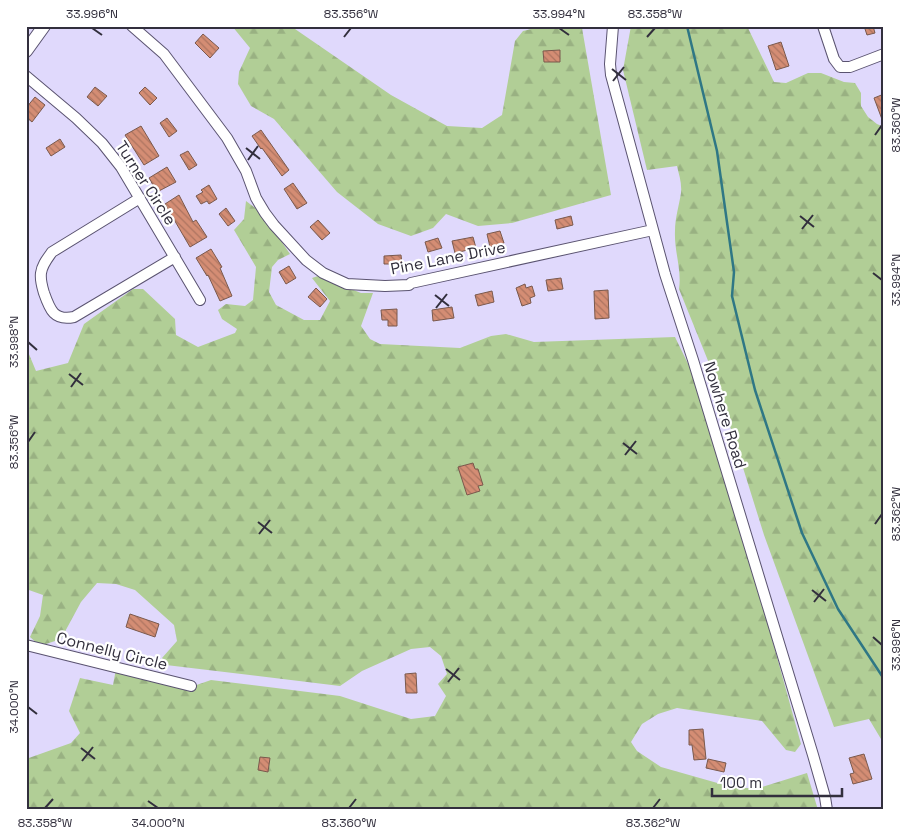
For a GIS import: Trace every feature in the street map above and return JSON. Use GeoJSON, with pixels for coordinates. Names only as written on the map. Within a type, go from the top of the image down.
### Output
{"type":"FeatureCollection","features":[{"type":"Feature","properties":{"kind":"main road"},"geometry":{"type":"LineString","coordinates":[[26,51],[44,26]]}},
{"type":"Feature","properties":{"kind":"street","name":"Pine Lane Drive"},"geometry":{"type":"LineString","coordinates":[[132,26],[164,54],[227,138],[246,171],[256,198],[274,225],[306,260],[324,273],[347,284],[409,285],[411,283],[653,230]]}},
{"type":"Feature","properties":{"kind":"street","name":"Nowhere Road"},"geometry":{"type":"LineString","coordinates":[[613,26],[611,75],[664,274],[693,360],[814,761],[827,810]]}},
{"type":"Feature","properties":{"kind":"street"},"geometry":{"type":"LineString","coordinates":[[824,26],[834,59],[840,67],[850,66],[884,54]]}},
{"type":"Feature","properties":{"kind":"street","name":"Turner Circle"},"geometry":{"type":"LineString","coordinates":[[26,76],[57,101],[102,143],[121,166],[200,300]]}},
{"type":"Feature","properties":{"kind":"street"},"geometry":{"type":"LineString","coordinates":[[140,198],[52,252],[44,262],[41,272],[41,282],[49,307],[56,315],[65,319],[74,317],[175,256]]}},
{"type":"Feature","properties":{"kind":"street","name":"Connelly Circle"},"geometry":{"type":"LineString","coordinates":[[26,644],[191,686]]}},
{"type":"Feature","properties":{"kind":"green space"},"geometry":{"type":"Polygon","coordinates":[[[232,26],[294,26],[295,29],[391,95],[447,126],[482,128],[502,115],[515,41],[523,31],[552,26],[582,28],[611,195],[512,223],[478,226],[446,214],[433,228],[411,236],[378,224],[337,192],[274,119],[251,106],[238,84],[239,72],[250,48],[232,26]]]}},
{"type":"Feature","properties":{"kind":"green space"},"geometry":{"type":"Polygon","coordinates":[[[631,26],[747,26],[774,82],[786,83],[808,73],[821,73],[844,82],[855,83],[861,93],[861,106],[868,117],[884,127],[884,744],[869,719],[834,727],[764,535],[715,378],[679,289],[680,275],[675,231],[681,189],[677,166],[647,170],[623,70],[631,26]]]}},
{"type":"Feature","properties":{"kind":"green space"},"geometry":{"type":"Polygon","coordinates":[[[246,201],[262,213],[290,254],[278,260],[272,267],[269,292],[276,305],[304,320],[320,320],[330,301],[312,278],[318,276],[361,293],[373,293],[361,326],[370,339],[380,344],[460,348],[491,336],[506,334],[534,342],[675,337],[693,374],[743,534],[801,744],[795,752],[786,750],[762,721],[677,708],[658,714],[642,724],[631,742],[637,751],[661,767],[735,788],[759,788],[807,773],[818,810],[26,810],[26,759],[71,743],[80,733],[69,711],[80,678],[113,685],[116,669],[185,689],[211,680],[340,696],[411,719],[435,716],[446,696],[438,684],[447,674],[441,656],[430,647],[411,649],[362,671],[340,686],[166,665],[162,658],[177,641],[174,625],[135,590],[116,584],[97,583],[81,602],[61,639],[40,646],[30,637],[40,616],[43,595],[26,589],[26,347],[36,371],[68,363],[84,324],[133,289],[143,289],[175,319],[176,335],[198,347],[235,333],[237,329],[222,319],[218,310],[226,304],[245,306],[253,300],[256,267],[234,230],[244,219],[246,201]]]}},
{"type":"Feature","properties":{"kind":"building"},"geometry":{"type":"Polygon","coordinates":[[[864,26],[873,26],[875,33],[867,35],[864,26]]]}},
{"type":"Feature","properties":{"kind":"building"},"geometry":{"type":"Polygon","coordinates":[[[203,34],[219,48],[210,58],[195,43],[203,34]]]}},
{"type":"Feature","properties":{"kind":"building"},"geometry":{"type":"Polygon","coordinates":[[[781,42],[789,66],[776,70],[768,46],[781,42]]]}},
{"type":"Feature","properties":{"kind":"building"},"geometry":{"type":"Polygon","coordinates":[[[560,50],[560,62],[544,62],[543,51],[560,50]]]}},
{"type":"Feature","properties":{"kind":"building"},"geometry":{"type":"Polygon","coordinates":[[[95,87],[107,96],[98,106],[87,97],[95,87]]]}},
{"type":"Feature","properties":{"kind":"building"},"geometry":{"type":"Polygon","coordinates":[[[145,87],[157,98],[150,105],[139,93],[145,87]]]}},
{"type":"Feature","properties":{"kind":"building"},"geometry":{"type":"Polygon","coordinates":[[[884,94],[884,122],[883,122],[874,98],[884,94]]]}},
{"type":"Feature","properties":{"kind":"building"},"geometry":{"type":"Polygon","coordinates":[[[35,97],[45,105],[32,122],[26,117],[26,108],[35,97]]]}},
{"type":"Feature","properties":{"kind":"building"},"geometry":{"type":"Polygon","coordinates":[[[167,118],[177,131],[169,137],[160,123],[167,118]]]}},
{"type":"Feature","properties":{"kind":"building"},"geometry":{"type":"Polygon","coordinates":[[[141,126],[159,156],[144,165],[125,135],[141,126]]]}},
{"type":"Feature","properties":{"kind":"building"},"geometry":{"type":"Polygon","coordinates":[[[261,130],[289,170],[282,176],[252,136],[261,130]]]}},
{"type":"Feature","properties":{"kind":"building"},"geometry":{"type":"Polygon","coordinates":[[[60,139],[65,147],[51,156],[46,148],[60,139]]]}},
{"type":"Feature","properties":{"kind":"building"},"geometry":{"type":"Polygon","coordinates":[[[188,151],[197,165],[189,170],[180,155],[188,151]]]}},
{"type":"Feature","properties":{"kind":"building"},"geometry":{"type":"Polygon","coordinates":[[[167,167],[176,182],[157,192],[149,178],[167,167]]]}},
{"type":"Feature","properties":{"kind":"building"},"geometry":{"type":"Polygon","coordinates":[[[293,183],[307,203],[297,209],[284,189],[293,183]]]}},
{"type":"Feature","properties":{"kind":"building"},"geometry":{"type":"Polygon","coordinates":[[[209,185],[217,199],[209,204],[207,201],[201,204],[196,196],[209,185]]]}},
{"type":"Feature","properties":{"kind":"building"},"geometry":{"type":"Polygon","coordinates":[[[179,195],[193,222],[196,220],[207,237],[190,247],[165,204],[179,195]]]}},
{"type":"Feature","properties":{"kind":"building"},"geometry":{"type":"Polygon","coordinates":[[[226,208],[235,221],[228,226],[219,214],[226,208]]]}},
{"type":"Feature","properties":{"kind":"building"},"geometry":{"type":"Polygon","coordinates":[[[571,216],[573,225],[557,229],[555,220],[571,216]]]}},
{"type":"Feature","properties":{"kind":"building"},"geometry":{"type":"Polygon","coordinates":[[[318,220],[330,233],[322,240],[310,227],[318,220]]]}},
{"type":"Feature","properties":{"kind":"building"},"geometry":{"type":"Polygon","coordinates":[[[500,231],[504,243],[490,247],[487,234],[500,231]]]}},
{"type":"Feature","properties":{"kind":"building"},"geometry":{"type":"Polygon","coordinates":[[[473,237],[476,248],[455,253],[452,241],[473,237]]]}},
{"type":"Feature","properties":{"kind":"building"},"geometry":{"type":"Polygon","coordinates":[[[438,238],[442,248],[428,252],[425,242],[438,238]]]}},
{"type":"Feature","properties":{"kind":"building"},"geometry":{"type":"Polygon","coordinates":[[[211,249],[222,267],[220,268],[232,296],[220,301],[208,275],[196,258],[211,249]]]}},
{"type":"Feature","properties":{"kind":"building"},"geometry":{"type":"Polygon","coordinates":[[[401,255],[402,264],[384,264],[384,256],[401,255]]]}},
{"type":"Feature","properties":{"kind":"building"},"geometry":{"type":"Polygon","coordinates":[[[289,266],[296,278],[286,284],[279,272],[289,266]]]}},
{"type":"Feature","properties":{"kind":"building"},"geometry":{"type":"Polygon","coordinates":[[[561,278],[563,289],[548,291],[546,280],[561,278]]]}},
{"type":"Feature","properties":{"kind":"building"},"geometry":{"type":"Polygon","coordinates":[[[525,284],[526,288],[532,286],[535,296],[530,298],[531,303],[522,306],[516,288],[525,284]]]}},
{"type":"Feature","properties":{"kind":"building"},"geometry":{"type":"Polygon","coordinates":[[[316,288],[327,299],[320,307],[308,297],[316,288]]]}},
{"type":"Feature","properties":{"kind":"building"},"geometry":{"type":"Polygon","coordinates":[[[608,290],[609,318],[595,319],[594,291],[608,290]]]}},
{"type":"Feature","properties":{"kind":"building"},"geometry":{"type":"Polygon","coordinates":[[[492,291],[494,302],[478,306],[475,295],[492,291]]]}},
{"type":"Feature","properties":{"kind":"building"},"geometry":{"type":"Polygon","coordinates":[[[452,307],[454,318],[433,321],[432,310],[452,307]]]}},
{"type":"Feature","properties":{"kind":"building"},"geometry":{"type":"Polygon","coordinates":[[[397,309],[397,326],[388,326],[388,320],[382,320],[381,310],[397,309]]]}},
{"type":"Feature","properties":{"kind":"building"},"geometry":{"type":"Polygon","coordinates":[[[473,463],[475,469],[478,469],[483,485],[478,486],[480,491],[467,495],[458,467],[473,463]]]}},
{"type":"Feature","properties":{"kind":"building"},"geometry":{"type":"Polygon","coordinates":[[[130,614],[159,624],[155,637],[126,627],[130,614]]]}},
{"type":"Feature","properties":{"kind":"building"},"geometry":{"type":"Polygon","coordinates":[[[416,673],[417,693],[406,693],[405,674],[416,673]]]}},
{"type":"Feature","properties":{"kind":"building"},"geometry":{"type":"Polygon","coordinates":[[[703,729],[706,759],[694,760],[692,745],[689,745],[689,730],[703,729]]]}},
{"type":"Feature","properties":{"kind":"building"},"geometry":{"type":"Polygon","coordinates":[[[864,754],[872,779],[853,784],[850,774],[854,773],[849,758],[864,754]]]}},
{"type":"Feature","properties":{"kind":"building"},"geometry":{"type":"Polygon","coordinates":[[[260,757],[270,758],[268,772],[258,770],[260,757]]]}},
{"type":"Feature","properties":{"kind":"building"},"geometry":{"type":"Polygon","coordinates":[[[708,759],[726,763],[724,772],[706,768],[708,759]]]}},
{"type":"Feature","properties":{"kind":"waterway"},"geometry":{"type":"LineString","coordinates":[[687,26],[717,151],[734,272],[732,296],[755,390],[802,533],[838,609],[884,679]]}}]}
